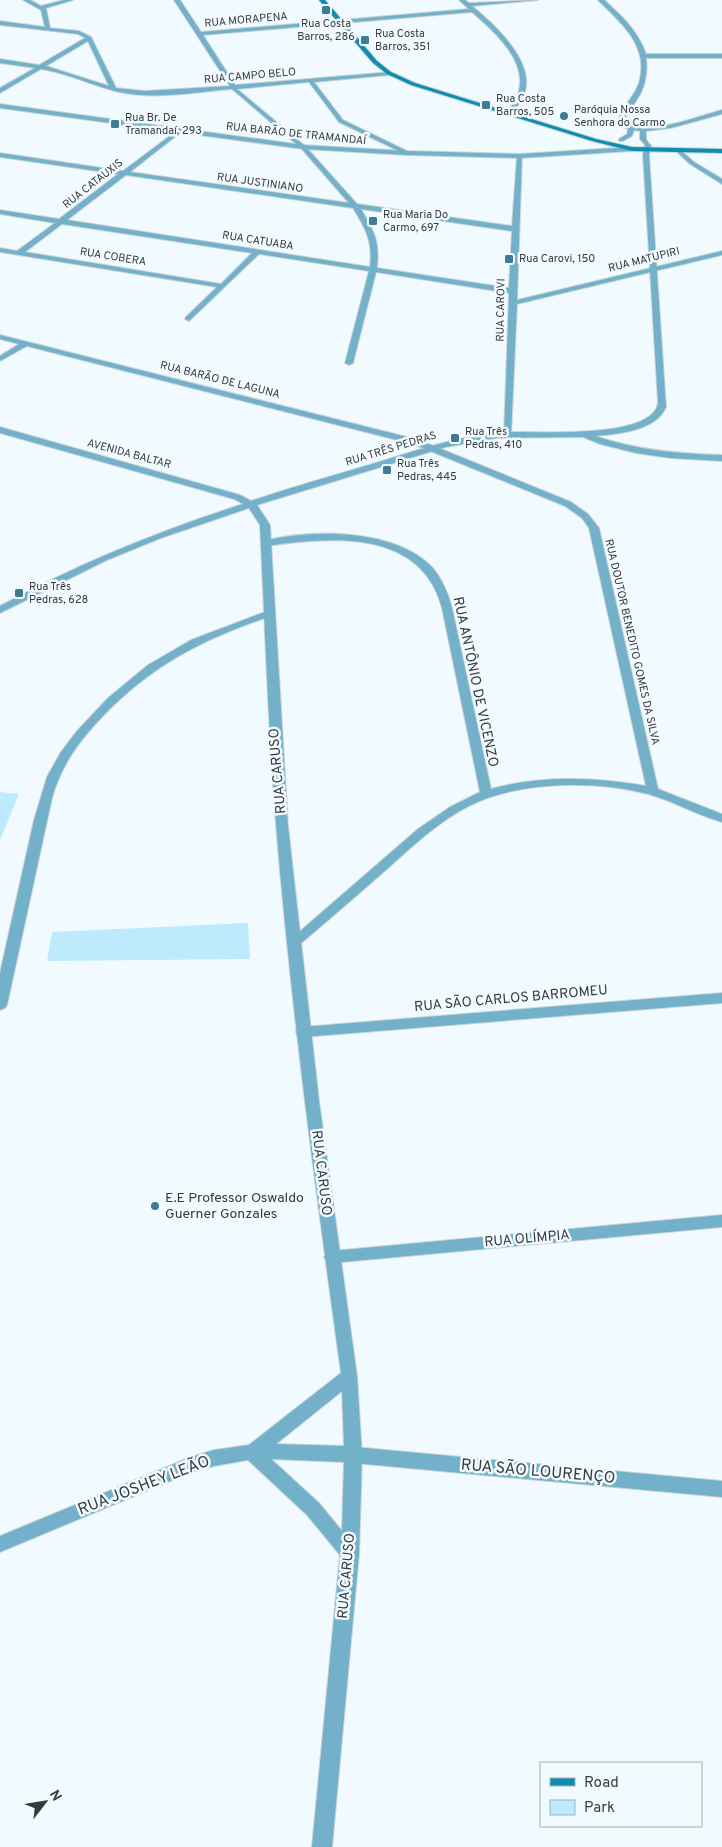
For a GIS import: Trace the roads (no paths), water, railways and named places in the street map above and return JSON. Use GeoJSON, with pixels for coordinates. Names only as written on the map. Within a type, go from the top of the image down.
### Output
{"type":"FeatureCollection","features":[{"type":"Feature","properties":{"kind":"main road"},"geometry":{"type":"LineString","coordinates":[[322,0],[370,56],[389,73],[434,92],[611,145],[632,149],[647,148]]}},
{"type":"Feature","properties":{"kind":"main road"},"geometry":{"type":"LineString","coordinates":[[583,136],[621,140],[647,148]]}},
{"type":"Feature","properties":{"kind":"main road"},"geometry":{"type":"LineString","coordinates":[[611,145],[665,150],[722,151]]}},
{"type":"Feature","properties":{"kind":"street"},"geometry":{"type":"LineString","coordinates":[[26,0],[42,7],[70,0]]}},
{"type":"Feature","properties":{"kind":"street"},"geometry":{"type":"LineString","coordinates":[[177,0],[233,87],[248,102],[303,147],[356,207],[372,234],[375,244],[373,269],[349,363]]}},
{"type":"Feature","properties":{"kind":"street"},"geometry":{"type":"LineString","coordinates":[[462,0],[508,43],[521,64],[523,76],[520,95],[509,114]]}},
{"type":"Feature","properties":{"kind":"street"},"geometry":{"type":"LineString","coordinates":[[468,5],[535,0]]}},
{"type":"Feature","properties":{"kind":"street"},"geometry":{"type":"LineString","coordinates":[[601,0],[634,32],[644,56],[645,64],[639,89],[622,118],[621,124],[631,129],[643,130],[722,112]]}},
{"type":"Feature","properties":{"kind":"street"},"geometry":{"type":"LineString","coordinates":[[42,7],[48,28]]}},
{"type":"Feature","properties":{"kind":"street","name":"RUA MORAPENA"},"geometry":{"type":"LineString","coordinates":[[199,34],[474,10]]}},
{"type":"Feature","properties":{"kind":"street"},"geometry":{"type":"LineString","coordinates":[[0,23],[79,33],[89,38],[114,89]]}},
{"type":"Feature","properties":{"kind":"street"},"geometry":{"type":"LineString","coordinates":[[0,91],[89,38]]}},
{"type":"Feature","properties":{"kind":"street"},"geometry":{"type":"LineString","coordinates":[[644,56],[722,56]]}},
{"type":"Feature","properties":{"kind":"street","name":"RUA CAMPO BELO"},"geometry":{"type":"LineString","coordinates":[[0,61],[38,67],[114,89],[164,93],[389,73]]}},
{"type":"Feature","properties":{"kind":"street"},"geometry":{"type":"LineString","coordinates":[[310,80],[338,118],[407,154]]}},
{"type":"Feature","properties":{"kind":"street","name":"RUA BARÃO DE TRAMANDAÍ"},"geometry":{"type":"LineString","coordinates":[[0,106],[303,147],[407,154],[520,156],[632,149]]}},
{"type":"Feature","properties":{"kind":"street"},"geometry":{"type":"LineString","coordinates":[[621,140],[630,135],[631,129]]}},
{"type":"Feature","properties":{"kind":"street","name":"RUA TRÊS PEDRAS"},"geometry":{"type":"LineString","coordinates":[[0,610],[44,586],[131,546],[251,503],[434,448],[468,440],[507,435],[583,434],[624,429],[653,418],[661,411],[662,401],[647,148],[643,139],[643,130]]}},
{"type":"Feature","properties":{"kind":"street","name":"RUA CATAUXIS"},"geometry":{"type":"LineString","coordinates":[[19,254],[179,131]]}},
{"type":"Feature","properties":{"kind":"street","name":"RUA BARÃO DE TRAMANDAÍ"},"geometry":{"type":"LineString","coordinates":[[591,153],[611,145]]}},
{"type":"Feature","properties":{"kind":"street"},"geometry":{"type":"LineString","coordinates":[[678,150],[692,163],[722,182]]}},
{"type":"Feature","properties":{"kind":"street","name":"RUA JUSTINIANO"},"geometry":{"type":"LineString","coordinates":[[0,156],[516,229]]}},
{"type":"Feature","properties":{"kind":"street","name":"RUA CAROVI"},"geometry":{"type":"LineString","coordinates":[[507,435],[520,156]]}},
{"type":"Feature","properties":{"kind":"street","name":"RUA CATUABA"},"geometry":{"type":"LineString","coordinates":[[0,212],[513,290]]}},
{"type":"Feature","properties":{"kind":"street","name":"RUA COBERA"},"geometry":{"type":"LineString","coordinates":[[0,250],[222,286]]}},
{"type":"Feature","properties":{"kind":"street"},"geometry":{"type":"LineString","coordinates":[[189,319],[257,252]]}},
{"type":"Feature","properties":{"kind":"street","name":"RUA MATUPIRI"},"geometry":{"type":"LineString","coordinates":[[513,304],[722,252]]}},
{"type":"Feature","properties":{"kind":"street","name":"RUA BARÃO DE LAGUNA"},"geometry":{"type":"LineString","coordinates":[[0,337],[295,410],[434,448]]}},
{"type":"Feature","properties":{"kind":"street"},"geometry":{"type":"LineString","coordinates":[[0,360],[25,344]]}},
{"type":"Feature","properties":{"kind":"street","name":"AVENIDA BALTAR"},"geometry":{"type":"LineString","coordinates":[[0,430],[181,480],[251,503]]}},
{"type":"Feature","properties":{"kind":"street"},"geometry":{"type":"LineString","coordinates":[[583,434],[602,442],[650,453],[722,458]]}},
{"type":"Feature","properties":{"kind":"street","name":"RUA DOUTOR BENEDITO GOMES DA SILVA"},"geometry":{"type":"LineString","coordinates":[[434,448],[568,504],[584,516],[594,528],[653,792]]}},
{"type":"Feature","properties":{"kind":"street","name":"RUA CARUSO"},"geometry":{"type":"LineString","coordinates":[[251,503],[258,510],[264,525],[266,543],[273,719],[282,827],[303,1032],[349,1376],[354,1454],[350,1554],[322,1847]]}},
{"type":"Feature","properties":{"kind":"street","name":"RUA ANTÔNIO DE VICENZO"},"geometry":{"type":"LineString","coordinates":[[266,543],[313,537],[344,537],[378,543],[403,552],[425,566],[437,582],[446,606],[486,794]]}},
{"type":"Feature","properties":{"kind":"street"},"geometry":{"type":"LineString","coordinates":[[0,1005],[38,830],[53,776],[66,754],[111,698],[162,658],[205,636],[270,613]]}},
{"type":"Feature","properties":{"kind":"street"},"geometry":{"type":"LineString","coordinates":[[295,942],[439,818],[466,802],[486,794],[505,789],[561,782],[620,785],[653,792],[722,818]]}},
{"type":"Feature","properties":{"kind":"street","name":"RUA SÃO CARLOS BARROMEU"},"geometry":{"type":"LineString","coordinates":[[303,1032],[722,998]]}},
{"type":"Feature","properties":{"kind":"street","name":"RUA OLÍMPIA"},"geometry":{"type":"LineString","coordinates":[[332,1257],[722,1221]]}},
{"type":"Feature","properties":{"kind":"street"},"geometry":{"type":"LineString","coordinates":[[349,1376],[252,1453],[313,1509],[350,1554]]}},
{"type":"Feature","properties":{"kind":"street","name":"RUA JOSHEY LEÃO"},"geometry":{"type":"LineString","coordinates":[[0,1544],[25,1535],[121,1491],[214,1458],[252,1453],[314,1451],[354,1454]]}},
{"type":"Feature","properties":{"kind":"street","name":"RUA SÃO LOURENÇO"},"geometry":{"type":"LineString","coordinates":[[354,1454],[722,1489]]}},
{"type":"Feature","properties":{"kind":"place","name":"Rua Costa Barros, 286"},"geometry":{"type":"Point","coordinates":[326,10]}},
{"type":"Feature","properties":{"kind":"place","name":"Rua Costa Barros, 351"},"geometry":{"type":"Point","coordinates":[365,40]}},
{"type":"Feature","properties":{"kind":"place","name":"Rua Costa Barros, 505"},"geometry":{"type":"Point","coordinates":[486,105]}},
{"type":"Feature","properties":{"kind":"place","name":"Paróquia Nossa Senhora do Carmo"},"geometry":{"type":"Point","coordinates":[564,116]}},
{"type":"Feature","properties":{"kind":"place","name":"Rua Br. De Tramandaí, 293"},"geometry":{"type":"Point","coordinates":[115,124]}},
{"type":"Feature","properties":{"kind":"place","name":"Rua Maria Do Carmo, 697"},"geometry":{"type":"Point","coordinates":[373,221]}},
{"type":"Feature","properties":{"kind":"place","name":"Rua Carovi, 150"},"geometry":{"type":"Point","coordinates":[509,259]}},
{"type":"Feature","properties":{"kind":"place","name":"Rua Três Pedras, 410"},"geometry":{"type":"Point","coordinates":[455,438]}},
{"type":"Feature","properties":{"kind":"place","name":"Rua Três Pedras, 445"},"geometry":{"type":"Point","coordinates":[387,470]}},
{"type":"Feature","properties":{"kind":"place","name":"Rua Três Pedras, 628"},"geometry":{"type":"Point","coordinates":[19,593]}},
{"type":"Feature","properties":{"kind":"place","name":"E.E Professor Oswaldo Guerner Gonzales"},"geometry":{"type":"Point","coordinates":[155,1206]}}]}
